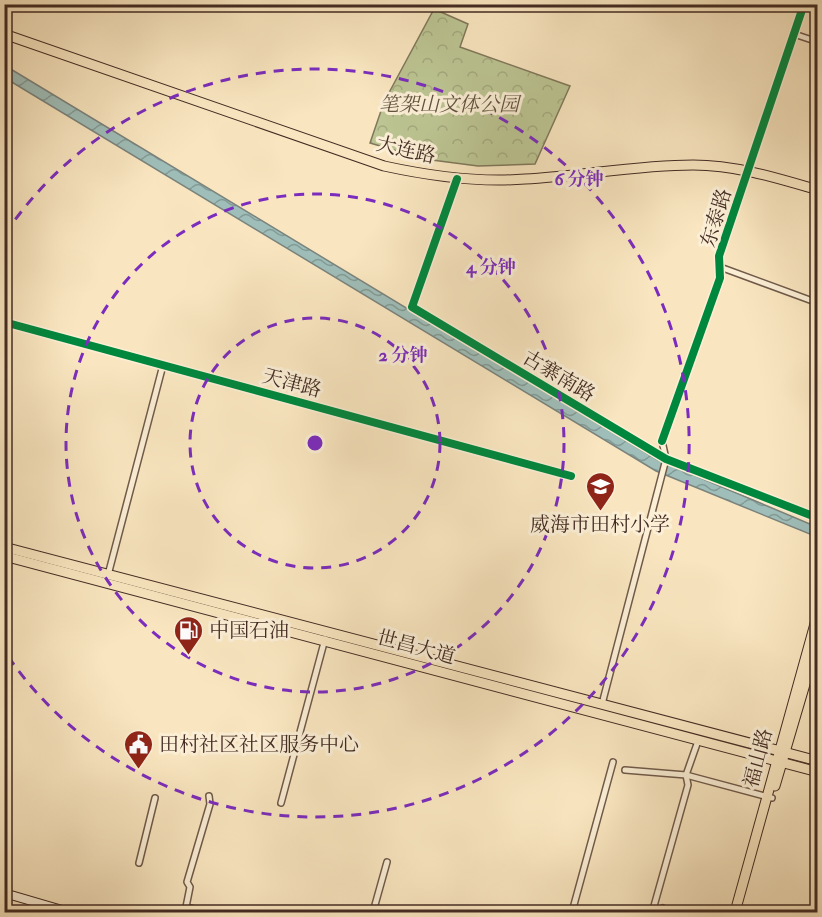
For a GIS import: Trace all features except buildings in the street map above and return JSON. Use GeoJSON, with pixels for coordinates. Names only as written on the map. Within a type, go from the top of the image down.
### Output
{"type":"FeatureCollection","features":[{"type":"Feature","properties":{"kind":"main road","name":"大连路"},"geometry":{"type":"LineString","coordinates":[[4,34],[384,166],[457,179],[522,180],[693,165],[748,170],[818,190]]}},
{"type":"Feature","properties":{"kind":"main road","name":"世昌大道"},"geometry":{"type":"LineString","coordinates":[[4,547],[106,579]]}},
{"type":"Feature","properties":{"kind":"main road","name":"世昌大道"},"geometry":{"type":"LineString","coordinates":[[4,556],[106,579],[818,761]]}},
{"type":"Feature","properties":{"kind":"main road","name":"福山路"},"geometry":{"type":"LineString","coordinates":[[781,751],[818,613]]}},
{"type":"Feature","properties":{"kind":"main road","name":"世昌大道"},"geometry":{"type":"LineString","coordinates":[[326,636],[698,741],[818,772]]}},
{"type":"Feature","properties":{"kind":"main road"},"geometry":{"type":"LineString","coordinates":[[740,912],[778,761],[818,640]]}},
{"type":"Feature","properties":{"kind":"main road","name":"福山路"},"geometry":{"type":"LineString","coordinates":[[735,912],[769,797]]}},
{"type":"Feature","properties":{"kind":"main road"},"geometry":{"type":"LineString","coordinates":[[4,893],[69,912]]}},
{"type":"Feature","properties":{"kind":"street","name":"东泰路"},"geometry":{"type":"LineString","coordinates":[[662,441],[720,278],[719,256],[804,4]]}},
{"type":"Feature","properties":{"kind":"street"},"geometry":{"type":"LineString","coordinates":[[794,34],[818,42]]}},
{"type":"Feature","properties":{"kind":"street","name":"古寨南路"},"geometry":{"type":"LineString","coordinates":[[457,179],[412,308],[666,461],[818,518]]}},
{"type":"Feature","properties":{"kind":"street"},"geometry":{"type":"LineString","coordinates":[[720,267],[818,303]]}},
{"type":"Feature","properties":{"kind":"street","name":"天津路"},"geometry":{"type":"LineString","coordinates":[[4,322],[571,476]]}},
{"type":"Feature","properties":{"kind":"street"},"geometry":{"type":"LineString","coordinates":[[106,579],[163,365]]}},
{"type":"Feature","properties":{"kind":"street"},"geometry":{"type":"LineString","coordinates":[[602,704],[666,461],[662,441],[651,447],[644,446]]}},
{"type":"Feature","properties":{"kind":"street"},"geometry":{"type":"LineString","coordinates":[[281,803],[326,636]]}},
{"type":"Feature","properties":{"kind":"street"},"geometry":{"type":"LineString","coordinates":[[654,906],[688,785],[686,775],[698,741]]}},
{"type":"Feature","properties":{"kind":"street"},"geometry":{"type":"LineString","coordinates":[[572,912],[614,762]]}},
{"type":"Feature","properties":{"kind":"street"},"geometry":{"type":"LineString","coordinates":[[625,770],[686,775],[769,797]]}},
{"type":"Feature","properties":{"kind":"street"},"geometry":{"type":"LineString","coordinates":[[206,912],[186,907],[190,887],[187,882],[210,804],[209,796]]}},
{"type":"Feature","properties":{"kind":"street"},"geometry":{"type":"LineString","coordinates":[[139,862],[155,798]]}},
{"type":"Feature","properties":{"kind":"street"},"geometry":{"type":"LineString","coordinates":[[373,912],[387,862]]}},
{"type":"Feature","properties":{"kind":"green space","name":"笔架山文体公园"},"geometry":{"type":"Polygon","coordinates":[[[434,9],[468,24],[460,47],[570,86],[535,164],[478,166],[424,159],[370,143],[384,102],[434,9]]]}},
{"type":"Feature","properties":{"kind":"water"},"geometry":{"type":"Polygon","coordinates":[[[4,65],[658,460],[817,527],[817,537],[656,471],[5,78],[4,65]]]}},
{"type":"Feature","properties":{"kind":"cycle path"},"geometry":{"type":"LineString","coordinates":[[662,441],[720,278],[719,256],[804,4]]}},
{"type":"Feature","properties":{"kind":"cycle path"},"geometry":{"type":"LineString","coordinates":[[457,179],[412,307],[666,459],[818,518]]}},
{"type":"Feature","properties":{"kind":"cycle path"},"geometry":{"type":"LineString","coordinates":[[4,322],[571,476]]}},
{"type":"Feature","properties":{"kind":"place","name":"威海市田村小学"},"geometry":{"type":"Point","coordinates":[600,512]}},
{"type":"Feature","properties":{"kind":"place","name":"中国石油"},"geometry":{"type":"Point","coordinates":[188,656]}},
{"type":"Feature","properties":{"kind":"place","name":"田村社区社区服务中心"},"geometry":{"type":"Point","coordinates":[138,770]}}]}
